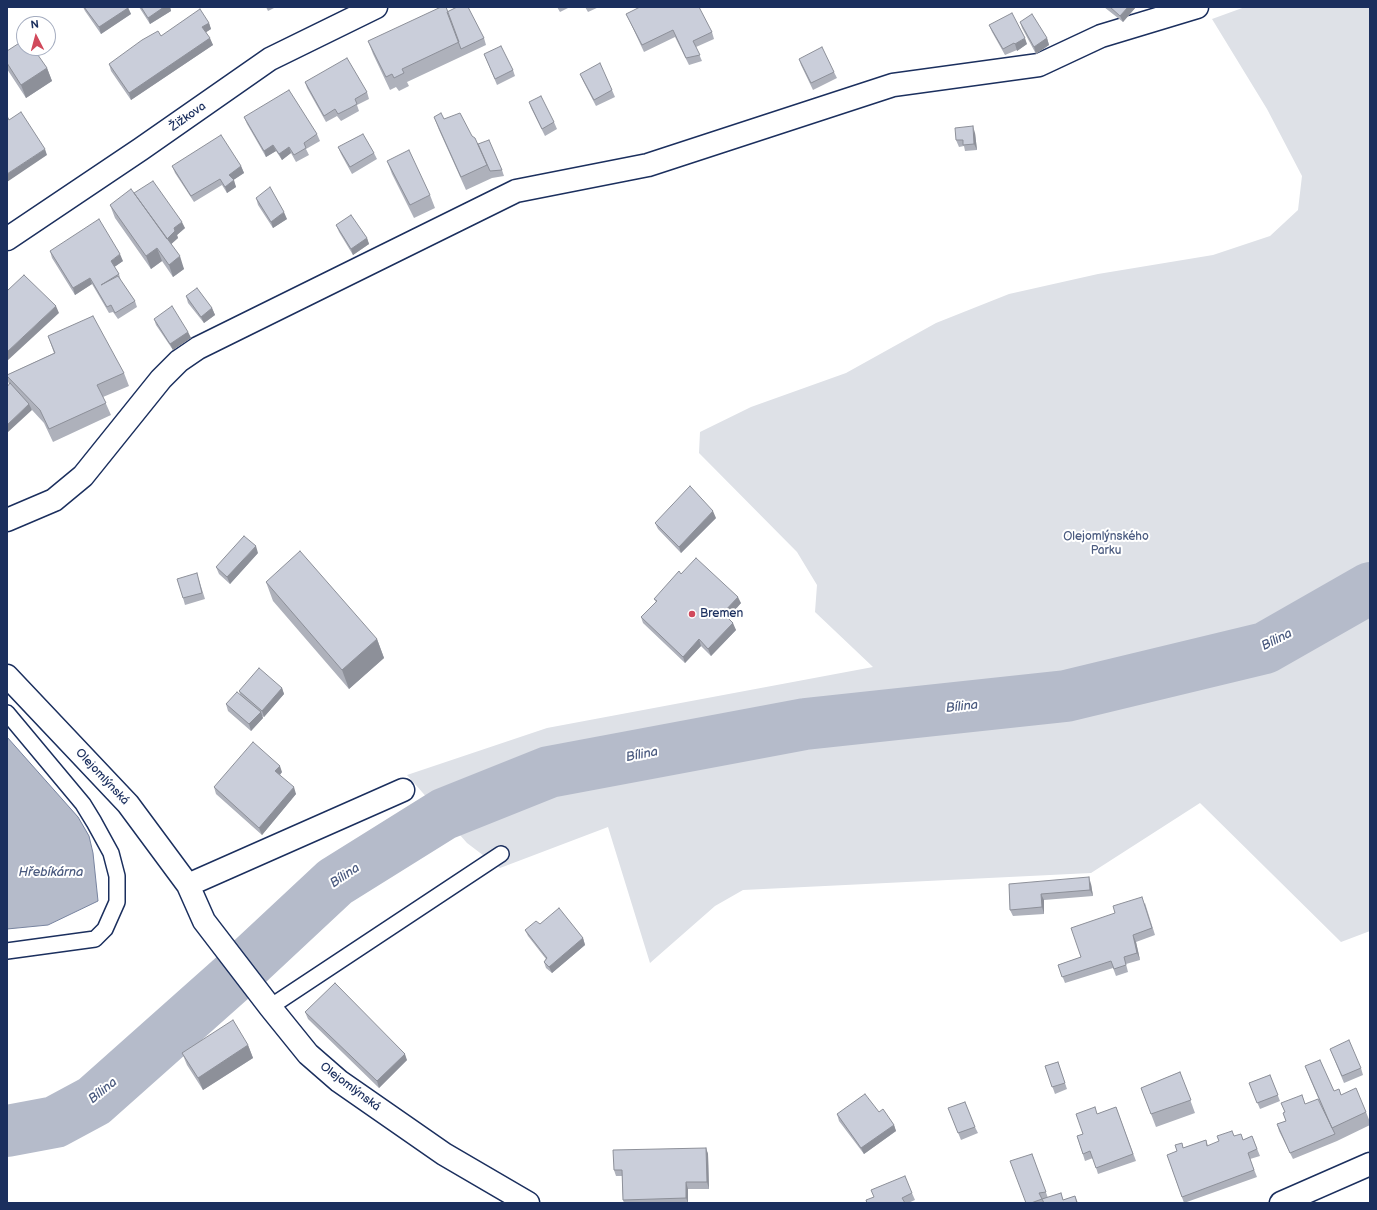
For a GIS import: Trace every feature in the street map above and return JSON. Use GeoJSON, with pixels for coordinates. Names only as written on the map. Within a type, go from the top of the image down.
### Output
{"type":"FeatureCollection","features":[{"type":"Feature","properties":{"kind":"street","name":"Žižkova"},"geometry":{"type":"LineString","coordinates":[[7,239],[141,149],[270,59],[376,7]]}},
{"type":"Feature","properties":{"kind":"street"},"geometry":{"type":"LineString","coordinates":[[7,520],[54,500],[83,476],[161,379],[179,361],[198,348],[516,192],[648,165],[893,85],[1039,65],[1101,36],[1197,7]]}},
{"type":"Feature","properties":{"kind":"street","name":"Olejomlýnská"},"geometry":{"type":"LineString","coordinates":[[7,676],[128,804],[188,886],[204,921],[308,1054],[338,1081],[444,1154],[528,1203]]}},
{"type":"Feature","properties":{"kind":"street"},"geometry":{"type":"LineString","coordinates":[[188,886],[403,790]]}},
{"type":"Feature","properties":{"kind":"street"},"geometry":{"type":"LineString","coordinates":[[1281,1203],[1370,1164]]}},
{"type":"Feature","properties":{"kind":"lane"},"geometry":{"type":"LineString","coordinates":[[7,713],[83,804],[94,822],[111,853],[116,876],[117,902],[105,929],[95,939],[7,951]]}},
{"type":"Feature","properties":{"kind":"lane"},"geometry":{"type":"LineString","coordinates":[[270,1007],[501,854]]}},
{"type":"Feature","properties":{"kind":"green space","name":"Olejomlýnského Parku"},"geometry":{"type":"Polygon","coordinates":[[[1245,7],[1370,7],[1370,931],[1341,942],[1200,803],[1091,873],[743,890],[715,906],[650,963],[608,827],[500,868],[467,843],[407,775],[547,728],[873,667],[815,612],[817,585],[797,552],[699,453],[700,432],[751,407],[846,373],[936,323],[1009,294],[1098,274],[1213,255],[1270,236],[1298,210],[1302,176],[1267,109],[1212,19],[1245,7]]]}},
{"type":"Feature","properties":{"kind":"water","name":"Hřebíkárna"},"geometry":{"type":"Polygon","coordinates":[[[7,737],[78,817],[89,836],[93,853],[98,901],[48,925],[7,929],[7,737]]]}},
{"type":"Feature","properties":{"kind":"building"},"geometry":{"type":"Polygon","coordinates":[[[84,7],[128,7],[128,8],[99,27],[84,7]]]}},
{"type":"Feature","properties":{"kind":"building"},"geometry":{"type":"Polygon","coordinates":[[[141,7],[164,7],[148,18],[141,7]]]}},
{"type":"Feature","properties":{"kind":"building"},"geometry":{"type":"Polygon","coordinates":[[[441,7],[446,7],[459,42],[402,69],[404,73],[394,78],[392,74],[386,77],[368,41],[441,7]]]}},
{"type":"Feature","properties":{"kind":"building"},"geometry":{"type":"Polygon","coordinates":[[[457,7],[468,7],[484,38],[461,49],[447,12],[457,7]]]}},
{"type":"Feature","properties":{"kind":"building"},"geometry":{"type":"Polygon","coordinates":[[[640,7],[699,7],[712,32],[693,41],[700,55],[686,58],[673,30],[642,45],[626,14],[640,7]]]}},
{"type":"Feature","properties":{"kind":"building"},"geometry":{"type":"Polygon","coordinates":[[[1110,7],[1128,7],[1120,16],[1110,7]]]}},
{"type":"Feature","properties":{"kind":"building"},"geometry":{"type":"Polygon","coordinates":[[[200,9],[209,23],[202,27],[210,38],[129,93],[109,64],[142,40],[158,31],[161,36],[200,9]]]}},
{"type":"Feature","properties":{"kind":"building"},"geometry":{"type":"Polygon","coordinates":[[[1012,13],[1025,38],[1003,49],[989,25],[1012,13]]]}},
{"type":"Feature","properties":{"kind":"building"},"geometry":{"type":"Polygon","coordinates":[[[1032,14],[1047,38],[1034,47],[1020,22],[1032,14]]]}},
{"type":"Feature","properties":{"kind":"building"},"geometry":{"type":"Polygon","coordinates":[[[16,45],[16,56],[39,56],[47,68],[21,85],[7,63],[7,51],[16,45]]]}},
{"type":"Feature","properties":{"kind":"building"},"geometry":{"type":"Polygon","coordinates":[[[501,46],[513,70],[495,79],[484,54],[501,46]]]}},
{"type":"Feature","properties":{"kind":"building"},"geometry":{"type":"Polygon","coordinates":[[[822,47],[834,72],[811,83],[799,59],[822,47]]]}},
{"type":"Feature","properties":{"kind":"building"},"geometry":{"type":"Polygon","coordinates":[[[347,58],[367,92],[355,99],[357,104],[350,108],[338,114],[335,109],[324,116],[305,82],[347,58]]]}},
{"type":"Feature","properties":{"kind":"building"},"geometry":{"type":"Polygon","coordinates":[[[600,63],[612,90],[594,100],[580,74],[600,63]]]}},
{"type":"Feature","properties":{"kind":"building"},"geometry":{"type":"Polygon","coordinates":[[[289,90],[317,134],[304,143],[306,148],[294,155],[289,147],[279,154],[273,145],[264,151],[244,117],[289,90]]]}},
{"type":"Feature","properties":{"kind":"building"},"geometry":{"type":"Polygon","coordinates":[[[541,96],[554,122],[542,129],[529,102],[541,96]]]}},
{"type":"Feature","properties":{"kind":"building"},"geometry":{"type":"Polygon","coordinates":[[[21,112],[45,149],[7,174],[7,116],[9,120],[21,112]]]}},
{"type":"Feature","properties":{"kind":"building"},"geometry":{"type":"Polygon","coordinates":[[[441,113],[444,119],[460,113],[472,136],[475,138],[487,165],[461,177],[434,117],[441,113]]]}},
{"type":"Feature","properties":{"kind":"building"},"geometry":{"type":"Polygon","coordinates":[[[973,126],[974,144],[963,145],[963,140],[956,140],[955,128],[973,126]]]}},
{"type":"Feature","properties":{"kind":"building"},"geometry":{"type":"Polygon","coordinates":[[[363,134],[374,153],[350,167],[338,147],[363,134]]]}},
{"type":"Feature","properties":{"kind":"building"},"geometry":{"type":"Polygon","coordinates":[[[221,135],[241,166],[229,175],[234,180],[225,187],[220,179],[191,196],[172,166],[221,135]]]}},
{"type":"Feature","properties":{"kind":"building"},"geometry":{"type":"Polygon","coordinates":[[[489,140],[502,170],[490,171],[478,144],[489,140]]]}},
{"type":"Feature","properties":{"kind":"building"},"geometry":{"type":"Polygon","coordinates":[[[409,150],[430,195],[410,205],[387,161],[409,150]]]}},
{"type":"Feature","properties":{"kind":"building"},"geometry":{"type":"Polygon","coordinates":[[[153,181],[182,222],[174,228],[175,231],[167,239],[134,193],[153,181]]]}},
{"type":"Feature","properties":{"kind":"building"},"geometry":{"type":"Polygon","coordinates":[[[270,187],[284,212],[271,222],[256,198],[270,187]]]}},
{"type":"Feature","properties":{"kind":"building"},"geometry":{"type":"Polygon","coordinates":[[[131,189],[180,256],[169,265],[157,248],[146,256],[110,205],[131,189]]]}},
{"type":"Feature","properties":{"kind":"building"},"geometry":{"type":"Polygon","coordinates":[[[351,215],[367,238],[351,249],[336,225],[351,215]]]}},
{"type":"Feature","properties":{"kind":"building"},"geometry":{"type":"Polygon","coordinates":[[[99,219],[120,254],[111,261],[119,274],[101,285],[118,276],[135,301],[115,313],[111,305],[107,307],[90,278],[73,288],[50,251],[99,219]]]}},
{"type":"Feature","properties":{"kind":"building"},"geometry":{"type":"Polygon","coordinates":[[[24,275],[56,306],[7,352],[7,291],[24,275]]]}},
{"type":"Feature","properties":{"kind":"building"},"geometry":{"type":"Polygon","coordinates":[[[197,288],[212,308],[201,317],[186,296],[197,288]]]}},
{"type":"Feature","properties":{"kind":"building"},"geometry":{"type":"Polygon","coordinates":[[[172,306],[188,332],[170,344],[154,319],[172,306]]]}},
{"type":"Feature","properties":{"kind":"building"},"geometry":{"type":"Polygon","coordinates":[[[93,316],[124,373],[97,385],[106,403],[49,429],[40,410],[7,375],[55,353],[48,336],[93,316]]]}},
{"type":"Feature","properties":{"kind":"building"},"geometry":{"type":"Polygon","coordinates":[[[10,383],[29,404],[7,425],[7,387],[10,383]]]}},
{"type":"Feature","properties":{"kind":"building"},"geometry":{"type":"Polygon","coordinates":[[[690,486],[713,511],[679,547],[655,523],[690,486]]]}},
{"type":"Feature","properties":{"kind":"building"},"geometry":{"type":"Polygon","coordinates":[[[244,536],[256,546],[227,577],[216,567],[244,536]]]}},
{"type":"Feature","properties":{"kind":"building"},"geometry":{"type":"Polygon","coordinates":[[[300,551],[377,639],[342,670],[266,582],[300,551]]]}},
{"type":"Feature","properties":{"kind":"building","name":"Bremen"},"geometry":{"type":"Polygon","coordinates":[[[696,558],[738,597],[723,613],[733,623],[708,649],[699,639],[683,657],[641,617],[657,601],[654,599],[679,571],[681,574],[696,558]]]}},
{"type":"Feature","properties":{"kind":"building"},"geometry":{"type":"Polygon","coordinates":[[[197,573],[202,593],[183,598],[177,579],[197,573]]]}},
{"type":"Feature","properties":{"kind":"building"},"geometry":{"type":"Polygon","coordinates":[[[259,668],[282,688],[262,711],[239,691],[259,668]]]}},
{"type":"Feature","properties":{"kind":"building"},"geometry":{"type":"Polygon","coordinates":[[[237,692],[261,712],[249,724],[226,704],[237,692]]]}},
{"type":"Feature","properties":{"kind":"building"},"geometry":{"type":"Polygon","coordinates":[[[253,742],[280,766],[275,771],[294,787],[259,828],[214,787],[253,742]]]}},
{"type":"Feature","properties":{"kind":"building"},"geometry":{"type":"Polygon","coordinates":[[[1089,877],[1090,890],[1041,894],[1042,907],[1010,910],[1009,884],[1089,877]]]}},
{"type":"Feature","properties":{"kind":"building"},"geometry":{"type":"Polygon","coordinates":[[[1142,897],[1152,928],[1133,935],[1137,953],[1124,957],[1126,965],[1114,969],[1111,961],[1062,977],[1058,965],[1081,957],[1071,928],[1115,913],[1113,906],[1142,897]]]}},
{"type":"Feature","properties":{"kind":"building"},"geometry":{"type":"Polygon","coordinates":[[[559,908],[583,938],[549,967],[544,962],[547,958],[525,930],[536,921],[540,924],[559,908]]]}},
{"type":"Feature","properties":{"kind":"building"},"geometry":{"type":"Polygon","coordinates":[[[335,983],[405,1054],[377,1081],[305,1012],[335,983]]]}},
{"type":"Feature","properties":{"kind":"building"},"geometry":{"type":"Polygon","coordinates":[[[233,1020],[248,1045],[198,1078],[182,1053],[233,1020]]]}},
{"type":"Feature","properties":{"kind":"building"},"geometry":{"type":"Polygon","coordinates":[[[1349,1040],[1361,1068],[1342,1076],[1330,1049],[1349,1040]]]}},
{"type":"Feature","properties":{"kind":"building"},"geometry":{"type":"Polygon","coordinates":[[[1320,1060],[1334,1091],[1339,1089],[1341,1095],[1356,1088],[1366,1112],[1332,1128],[1305,1066],[1320,1060]]]}},
{"type":"Feature","properties":{"kind":"building"},"geometry":{"type":"Polygon","coordinates":[[[1058,1062],[1065,1083],[1052,1087],[1045,1066],[1058,1062]]]}},
{"type":"Feature","properties":{"kind":"building"},"geometry":{"type":"Polygon","coordinates":[[[1180,1072],[1191,1100],[1151,1114],[1141,1088],[1180,1072]]]}},
{"type":"Feature","properties":{"kind":"building"},"geometry":{"type":"Polygon","coordinates":[[[1270,1075],[1278,1095],[1257,1103],[1249,1083],[1270,1075]]]}},
{"type":"Feature","properties":{"kind":"building"},"geometry":{"type":"Polygon","coordinates":[[[865,1094],[879,1112],[883,1109],[894,1125],[861,1148],[837,1114],[865,1094]]]}},
{"type":"Feature","properties":{"kind":"building"},"geometry":{"type":"Polygon","coordinates":[[[1302,1095],[1305,1104],[1318,1099],[1335,1134],[1290,1153],[1277,1124],[1286,1121],[1283,1113],[1285,1112],[1281,1103],[1302,1095]]]}},
{"type":"Feature","properties":{"kind":"building"},"geometry":{"type":"Polygon","coordinates":[[[965,1102],[975,1127],[958,1133],[948,1108],[965,1102]]]}},
{"type":"Feature","properties":{"kind":"building"},"geometry":{"type":"Polygon","coordinates":[[[1095,1107],[1097,1114],[1116,1107],[1133,1154],[1096,1168],[1090,1151],[1083,1154],[1077,1136],[1083,1134],[1076,1114],[1095,1107]]]}},
{"type":"Feature","properties":{"kind":"building"},"geometry":{"type":"Polygon","coordinates":[[[1232,1131],[1234,1136],[1241,1134],[1243,1140],[1252,1136],[1257,1149],[1248,1153],[1254,1170],[1182,1197],[1167,1155],[1177,1151],[1175,1145],[1182,1143],[1183,1148],[1206,1140],[1207,1146],[1219,1141],[1217,1136],[1232,1131]]]}},
{"type":"Feature","properties":{"kind":"building"},"geometry":{"type":"Polygon","coordinates":[[[706,1148],[707,1182],[686,1182],[686,1198],[623,1200],[622,1170],[614,1170],[613,1150],[706,1148]]]}},
{"type":"Feature","properties":{"kind":"building"},"geometry":{"type":"Polygon","coordinates":[[[1032,1154],[1046,1192],[1039,1193],[1042,1199],[1031,1203],[1026,1203],[1010,1161],[1032,1154]]]}},
{"type":"Feature","properties":{"kind":"building"},"geometry":{"type":"Polygon","coordinates":[[[905,1176],[912,1193],[902,1198],[905,1203],[867,1203],[866,1200],[874,1197],[871,1190],[905,1176]]]}},
{"type":"Feature","properties":{"kind":"building"},"geometry":{"type":"Polygon","coordinates":[[[1061,1193],[1063,1200],[1075,1196],[1077,1203],[1044,1203],[1042,1199],[1061,1193]]]}},
{"type":"Feature","properties":{"kind":"waterway","name":"Bílina"},"geometry":{"type":"LineString","coordinates":[[7,1131],[55,1122],[94,1101],[230,980],[335,882],[444,814],[549,772],[805,724],[1066,696],[1265,648],[1370,588]]}},
{"type":"Feature","properties":{"kind":"place","name":"Bremen"},"geometry":{"type":"Point","coordinates":[692,614]}}]}
